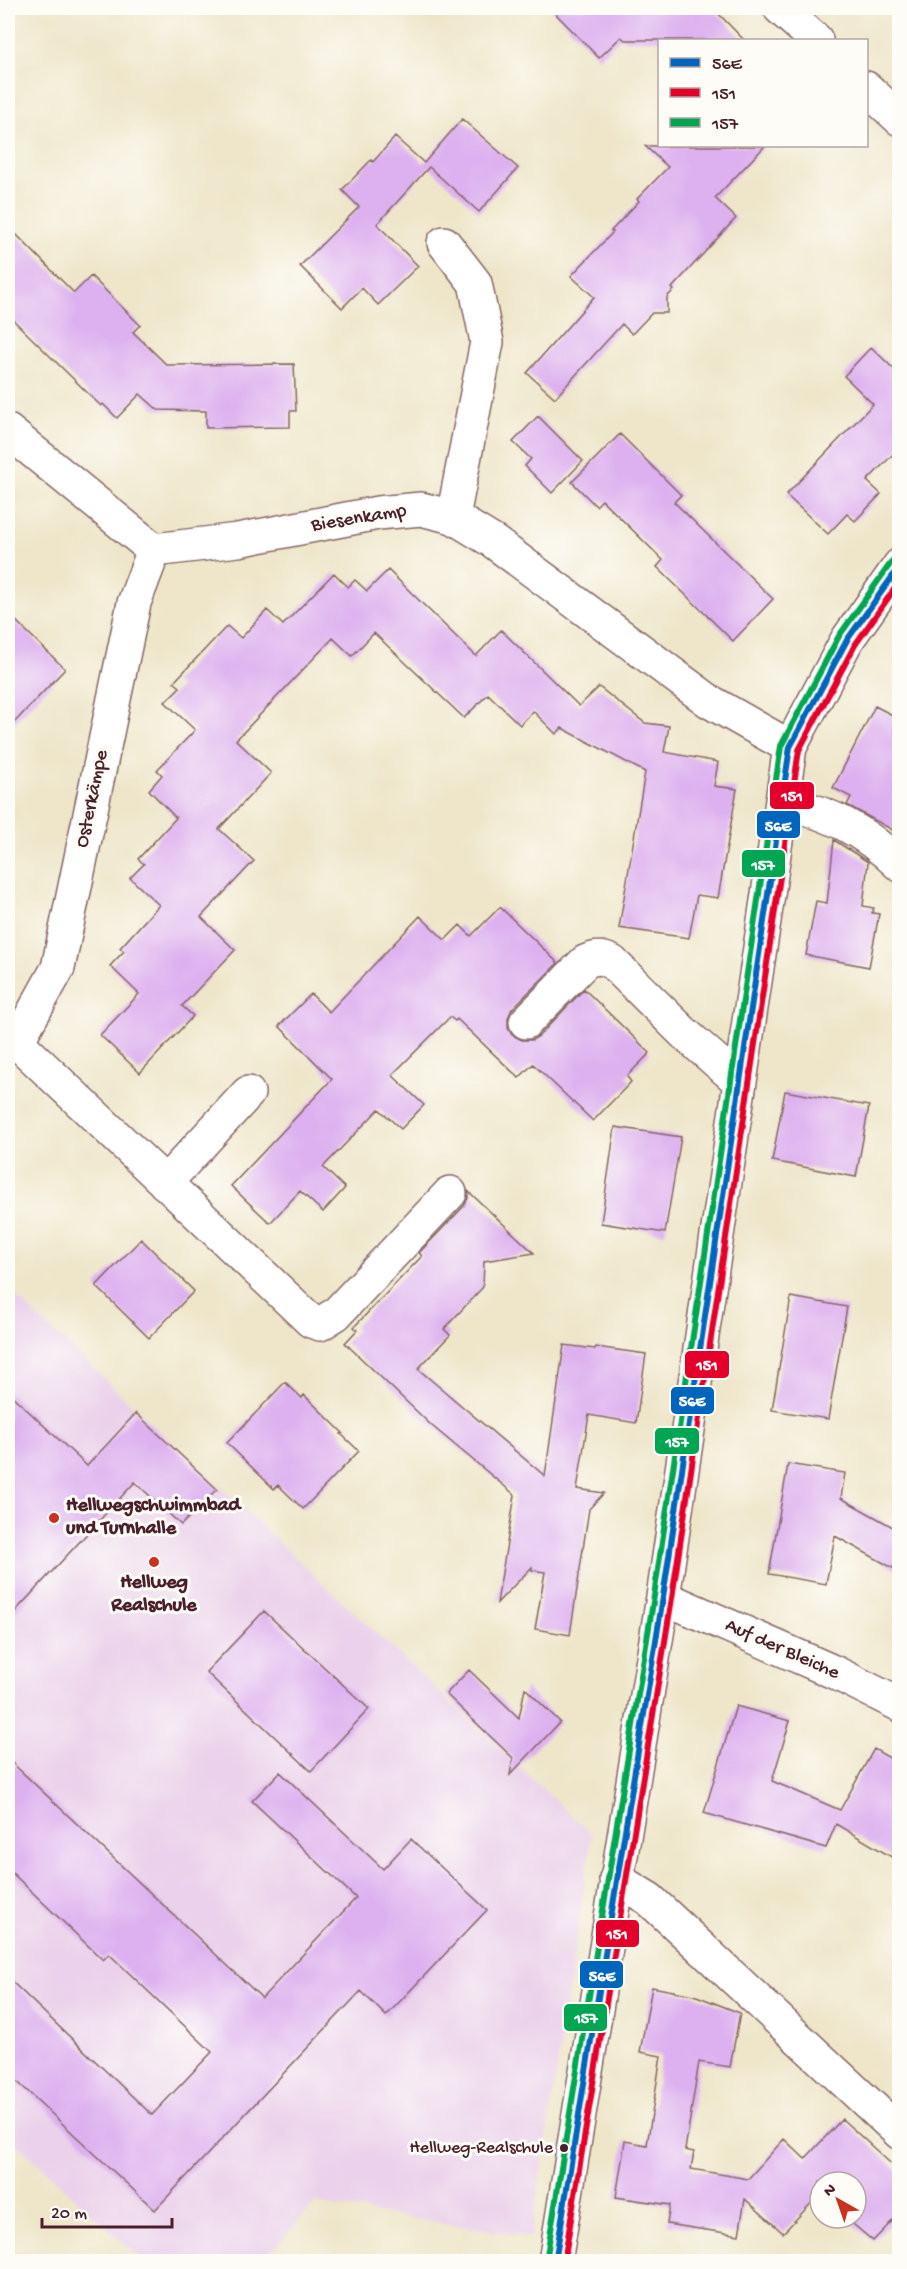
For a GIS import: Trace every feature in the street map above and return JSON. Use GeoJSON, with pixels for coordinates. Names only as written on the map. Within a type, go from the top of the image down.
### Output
{"type":"FeatureCollection","features":[{"type":"Feature","properties":{"kind":"street"},"geometry":{"type":"LineString","coordinates":[[780,8],[815,39]]}},
{"type":"Feature","properties":{"kind":"street"},"geometry":{"type":"LineString","coordinates":[[868,89],[900,119]]}},
{"type":"Feature","properties":{"kind":"street"},"geometry":{"type":"LineString","coordinates":[[444,243],[475,283],[487,342],[453,517]]}},
{"type":"Feature","properties":{"kind":"street"},"geometry":{"type":"LineString","coordinates":[[8,431],[154,550]]}},
{"type":"Feature","properties":{"kind":"street","name":"Biesenkamp"},"geometry":{"type":"LineString","coordinates":[[154,550],[238,540],[378,513],[422,509],[453,517],[494,542],[709,701],[790,747]]}},
{"type":"Feature","properties":{"kind":"street","name":"Osterkämpe"},"geometry":{"type":"LineString","coordinates":[[154,550],[134,603],[58,968],[12,1038],[311,1321],[320,1323],[336,1314],[450,1193]]}},
{"type":"Feature","properties":{"kind":"street"},"geometry":{"type":"LineString","coordinates":[[555,2262],[663,1597],[790,747],[847,640],[900,565]]}},
{"type":"Feature","properties":{"kind":"street"},"geometry":{"type":"LineString","coordinates":[[782,801],[820,812],[851,826],[877,843],[900,865]]}},
{"type":"Feature","properties":{"kind":"street"},"geometry":{"type":"LineString","coordinates":[[526,1022],[585,962],[595,957],[605,958],[740,1082]]}},
{"type":"Feature","properties":{"kind":"street"},"geometry":{"type":"LineString","coordinates":[[165,1183],[248,1094]]}},
{"type":"Feature","properties":{"kind":"street","name":"Auf der Bleiche"},"geometry":{"type":"LineString","coordinates":[[663,1597],[836,1673],[900,1705]]}},
{"type":"Feature","properties":{"kind":"street"},"geometry":{"type":"LineString","coordinates":[[616,1879],[649,1899],[900,2133]]}},
{"type":"Feature","properties":{"kind":"shaded area","name":"Hellweg Realschule"},"geometry":{"type":"Polygon","coordinates":[[[8,1289],[592,1835],[531,2237],[315,2203],[262,2261],[143,2261],[8,2136],[8,1289]]]}},
{"type":"Feature","properties":{"kind":"building"},"geometry":{"type":"Polygon","coordinates":[[[550,8],[713,8],[743,39],[625,40],[621,37],[599,58],[550,8]]]}},
{"type":"Feature","properties":{"kind":"building"},"geometry":{"type":"Polygon","coordinates":[[[462,119],[518,168],[479,212],[429,167],[377,224],[418,266],[378,305],[362,288],[342,308],[300,266],[359,207],[342,190],[371,160],[373,162],[395,137],[424,163],[462,119]]]}},
{"type":"Feature","properties":{"kind":"building"},"geometry":{"type":"Polygon","coordinates":[[[645,146],[764,147],[715,198],[736,218],[672,288],[674,290],[667,297],[667,313],[652,313],[632,334],[622,324],[555,398],[527,373],[594,297],[571,276],[613,232],[611,231],[639,201],[637,199],[668,167],[645,146]]]}},
{"type":"Feature","properties":{"kind":"building"},"geometry":{"type":"Polygon","coordinates":[[[8,226],[74,293],[91,276],[140,325],[133,332],[167,365],[294,364],[296,411],[290,411],[290,427],[206,428],[206,411],[158,410],[140,394],[117,418],[103,404],[101,406],[8,315],[8,226]]]}},
{"type":"Feature","properties":{"kind":"building"},"geometry":{"type":"Polygon","coordinates":[[[871,347],[900,375],[900,447],[867,481],[881,494],[855,521],[847,514],[828,534],[786,495],[873,404],[844,376],[871,347]]]}},
{"type":"Feature","properties":{"kind":"building"},"geometry":{"type":"Polygon","coordinates":[[[538,416],[583,461],[552,493],[525,466],[531,459],[513,442],[538,416]]]}},
{"type":"Feature","properties":{"kind":"building"},"geometry":{"type":"Polygon","coordinates":[[[620,434],[681,495],[674,502],[773,599],[733,641],[657,567],[663,560],[602,500],[596,506],[572,482],[620,434]]]}},
{"type":"Feature","properties":{"kind":"building"},"geometry":{"type":"Polygon","coordinates":[[[388,570],[476,656],[501,630],[579,706],[599,687],[645,723],[669,726],[664,752],[718,762],[714,786],[737,789],[718,898],[697,895],[689,938],[619,928],[645,772],[562,728],[556,734],[533,711],[520,725],[488,694],[464,718],[374,633],[352,656],[333,638],[236,740],[271,773],[219,829],[254,861],[201,917],[235,950],[182,1006],[193,1016],[140,1073],[100,1035],[139,994],[110,966],[124,951],[120,948],[159,905],[130,878],[144,864],[138,859],[176,818],[149,790],[162,775],[157,770],[195,730],[165,702],[180,687],[174,682],[227,626],[241,638],[267,610],[283,625],[334,573],[348,587],[355,580],[367,591],[388,570]]]}},
{"type":"Feature","properties":{"kind":"building"},"geometry":{"type":"Polygon","coordinates":[[[8,613],[65,669],[8,729],[8,613]]]}},
{"type":"Feature","properties":{"kind":"building"},"geometry":{"type":"Polygon","coordinates":[[[875,706],[900,719],[900,834],[847,805],[851,797],[833,788],[875,706]]]}},
{"type":"Feature","properties":{"kind":"building"},"geometry":{"type":"Polygon","coordinates":[[[834,840],[868,862],[863,906],[874,908],[872,913],[879,914],[869,967],[806,955],[816,901],[827,903],[834,840]]]}},
{"type":"Feature","properties":{"kind":"building"},"geometry":{"type":"Polygon","coordinates":[[[500,907],[558,963],[512,1009],[508,1018],[508,1028],[512,1035],[522,1040],[532,1040],[539,1036],[584,989],[650,1053],[627,1076],[631,1082],[593,1121],[533,1064],[519,1078],[457,1019],[455,1021],[450,1017],[392,1075],[424,1105],[401,1129],[379,1109],[323,1167],[345,1188],[323,1212],[300,1191],[270,1223],[231,1186],[332,1079],[279,1026],[311,994],[329,1012],[420,916],[445,940],[460,925],[471,936],[500,907]]]}},
{"type":"Feature","properties":{"kind":"building"},"geometry":{"type":"Polygon","coordinates":[[[785,1091],[869,1106],[856,1177],[772,1161],[785,1091]]]}},
{"type":"Feature","properties":{"kind":"building"},"geometry":{"type":"Polygon","coordinates":[[[615,1127],[681,1137],[665,1233],[601,1223],[615,1127]]]}},
{"type":"Feature","properties":{"kind":"building"},"geometry":{"type":"Polygon","coordinates":[[[468,1191],[534,1253],[484,1261],[483,1287],[444,1329],[450,1335],[418,1369],[545,1476],[564,1345],[646,1354],[636,1423],[589,1415],[577,1489],[604,1493],[589,1509],[570,1635],[535,1629],[545,1572],[532,1570],[532,1567],[497,1603],[515,1495],[432,1426],[345,1343],[357,1330],[354,1327],[422,1256],[419,1253],[464,1206],[468,1198],[468,1191]]]}},
{"type":"Feature","properties":{"kind":"building"},"geometry":{"type":"Polygon","coordinates":[[[141,1239],[194,1291],[149,1338],[96,1286],[141,1239]]]}},
{"type":"Feature","properties":{"kind":"building"},"geometry":{"type":"Polygon","coordinates":[[[791,1297],[847,1307],[828,1419],[772,1410],[791,1297]]]}},
{"type":"Feature","properties":{"kind":"building"},"geometry":{"type":"Polygon","coordinates":[[[285,1382],[302,1398],[304,1395],[359,1451],[303,1509],[278,1485],[274,1489],[227,1443],[285,1382]]]}},
{"type":"Feature","properties":{"kind":"building","name":"Hellwegschwimmbad und Turnhalle"},"geometry":{"type":"Polygon","coordinates":[[[8,1392],[87,1466],[136,1413],[217,1489],[181,1525],[135,1482],[8,1619],[8,1392]]]}},
{"type":"Feature","properties":{"kind":"building"},"geometry":{"type":"Polygon","coordinates":[[[788,1464],[845,1473],[841,1498],[900,1531],[900,1572],[835,1536],[826,1584],[769,1574],[788,1464]]]}},
{"type":"Feature","properties":{"kind":"building"},"geometry":{"type":"Polygon","coordinates":[[[264,1611],[369,1709],[311,1771],[206,1672],[264,1611]]]}},
{"type":"Feature","properties":{"kind":"building"},"geometry":{"type":"Polygon","coordinates":[[[469,1670],[519,1718],[525,1688],[560,1722],[510,1775],[513,1758],[446,1694],[469,1670]]]}},
{"type":"Feature","properties":{"kind":"building"},"geometry":{"type":"Polygon","coordinates":[[[736,1706],[790,1721],[772,1781],[840,1810],[874,1749],[900,1764],[900,1862],[836,1824],[826,1848],[704,1813],[736,1706]]]}},
{"type":"Feature","properties":{"kind":"building"},"geometry":{"type":"Polygon","coordinates":[[[8,1759],[262,1998],[356,1898],[252,1801],[280,1772],[383,1869],[411,1839],[487,1910],[386,2016],[361,1991],[155,2210],[8,2073],[8,1978],[152,2115],[212,2052],[109,1954],[103,1960],[8,1869],[8,1759]]]}},
{"type":"Feature","properties":{"kind":"building"},"geometry":{"type":"Polygon","coordinates":[[[652,1987],[694,1995],[740,2013],[730,2067],[699,2062],[685,2150],[694,2152],[691,2169],[748,2179],[784,2139],[805,2159],[842,2119],[900,2172],[900,2213],[873,2241],[860,2230],[868,2230],[868,2170],[808,2170],[808,2207],[783,2233],[745,2199],[739,2235],[667,2224],[670,2205],[616,2197],[625,2141],[647,2145],[661,2056],[640,2052],[652,1987]]]}},
{"type":"Feature","properties":{"kind":"transit line","name":"157"},"geometry":{"type":"LineString","coordinates":[[546,2261],[654,1596],[781,746],[839,636],[893,560]]}},
{"type":"Feature","properties":{"kind":"transit line","name":"56E"},"geometry":{"type":"LineString","coordinates":[[555,2262],[663,1597],[790,747],[847,640],[900,566]]}},
{"type":"Feature","properties":{"kind":"transit line","name":"151"},"geometry":{"type":"LineString","coordinates":[[564,2262],[672,1598],[799,750],[855,645],[900,581]]}},
{"type":"Feature","properties":{"kind":"place","name":"Hellwegschwimmbad und Turnhalle"},"geometry":{"type":"Point","coordinates":[54,1518]}},
{"type":"Feature","properties":{"kind":"place","name":"Hellweg Realschule"},"geometry":{"type":"Point","coordinates":[154,1562]}},
{"type":"Feature","properties":{"kind":"place","name":"Hellweg-Realschule"},"geometry":{"type":"Point","coordinates":[564,2148]}}]}
